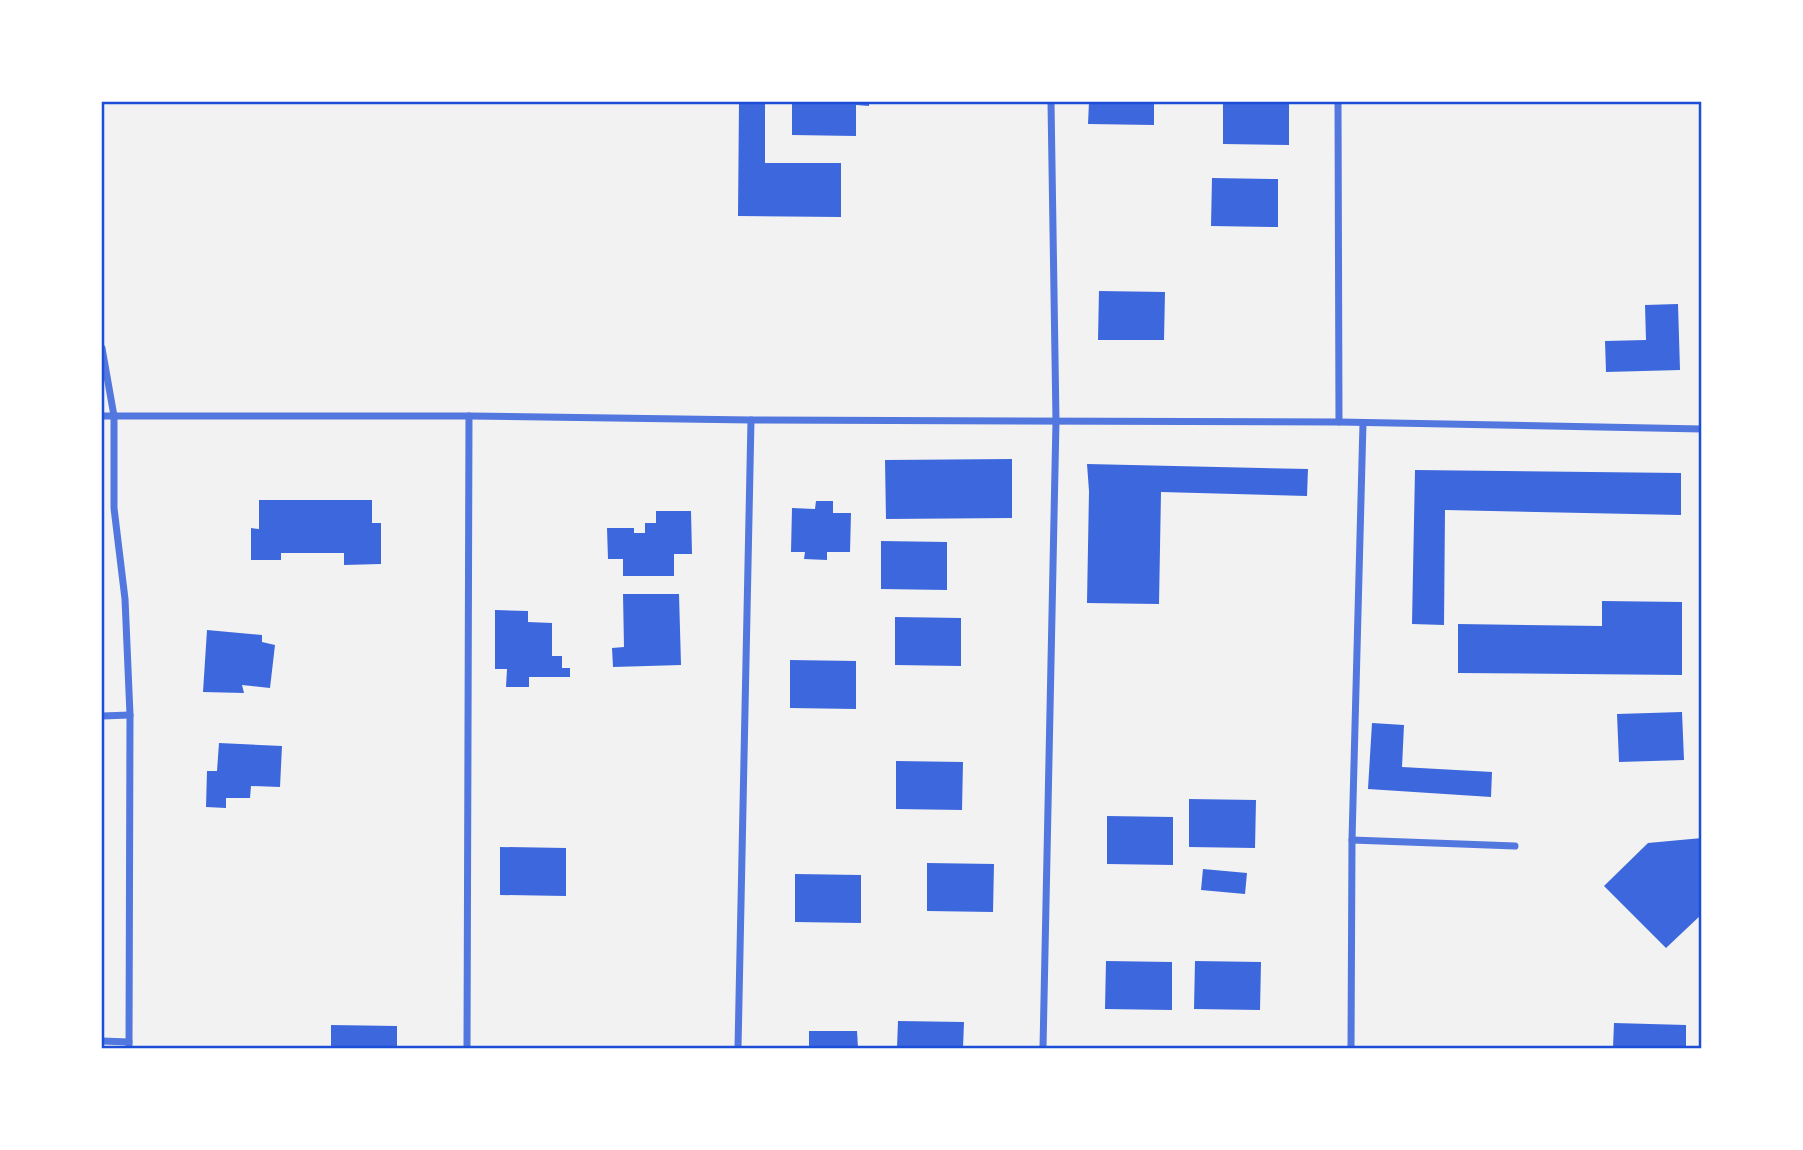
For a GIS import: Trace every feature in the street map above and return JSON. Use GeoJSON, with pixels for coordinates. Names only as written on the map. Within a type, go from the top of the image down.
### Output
{"type":"FeatureCollection","features":[{"type":"Feature","properties":{"kind":"street"},"geometry":{"type":"LineString","coordinates":[[1043,1048],[1056,421],[1051,102]]}},
{"type":"Feature","properties":{"kind":"street"},"geometry":{"type":"LineString","coordinates":[[1338,102],[1339,422]]}},
{"type":"Feature","properties":{"kind":"street"},"geometry":{"type":"LineString","coordinates":[[102,348],[114,416],[114,508],[125,599],[130,715],[129,1045],[102,1041]]}},
{"type":"Feature","properties":{"kind":"street"},"geometry":{"type":"LineString","coordinates":[[467,1048],[469,415]]}},
{"type":"Feature","properties":{"kind":"street"},"geometry":{"type":"LineString","coordinates":[[102,416],[469,415],[751,420],[1339,422],[1702,429]]}},
{"type":"Feature","properties":{"kind":"street"},"geometry":{"type":"LineString","coordinates":[[738,1048],[751,420]]}},
{"type":"Feature","properties":{"kind":"street"},"geometry":{"type":"LineString","coordinates":[[1352,1048],[1352,840],[1363,423]]}},
{"type":"Feature","properties":{"kind":"street"},"geometry":{"type":"LineString","coordinates":[[102,716],[130,715]]}},
{"type":"Feature","properties":{"kind":"street"},"geometry":{"type":"LineString","coordinates":[[1352,840],[1515,846]]}},
{"type":"Feature","properties":{"kind":"building"},"geometry":{"type":"Polygon","coordinates":[[[739,102],[765,102],[765,163],[841,163],[841,217],[738,216],[739,102]]]}},
{"type":"Feature","properties":{"kind":"building"},"geometry":{"type":"Polygon","coordinates":[[[792,102],[869,102],[869,106],[856,105],[856,136],[792,135],[792,102]]]}},
{"type":"Feature","properties":{"kind":"building"},"geometry":{"type":"Polygon","coordinates":[[[1089,102],[1154,102],[1154,125],[1088,124],[1089,102]]]}},
{"type":"Feature","properties":{"kind":"building"},"geometry":{"type":"Polygon","coordinates":[[[1223,102],[1289,102],[1289,145],[1223,144],[1223,102]]]}},
{"type":"Feature","properties":{"kind":"building"},"geometry":{"type":"Polygon","coordinates":[[[1212,178],[1278,179],[1278,227],[1211,226],[1212,178]]]}},
{"type":"Feature","properties":{"kind":"building"},"geometry":{"type":"Polygon","coordinates":[[[1099,291],[1165,292],[1164,340],[1098,340],[1099,291]]]}},
{"type":"Feature","properties":{"kind":"building"},"geometry":{"type":"Polygon","coordinates":[[[1678,304],[1680,370],[1606,372],[1605,341],[1646,340],[1645,305],[1678,304]]]}},
{"type":"Feature","properties":{"kind":"building"},"geometry":{"type":"Polygon","coordinates":[[[1012,459],[1012,518],[886,519],[885,460],[1012,459]]]}},
{"type":"Feature","properties":{"kind":"building"},"geometry":{"type":"Polygon","coordinates":[[[1087,464],[1308,469],[1307,496],[1161,492],[1159,604],[1087,603],[1087,464]]]}},
{"type":"Feature","properties":{"kind":"building"},"geometry":{"type":"Polygon","coordinates":[[[1415,470],[1681,473],[1681,515],[1445,510],[1444,625],[1412,624],[1415,470]]]}},
{"type":"Feature","properties":{"kind":"building"},"geometry":{"type":"Polygon","coordinates":[[[259,500],[372,500],[372,523],[381,523],[381,564],[344,565],[344,553],[281,553],[281,560],[251,560],[251,528],[259,529],[259,500]]]}},
{"type":"Feature","properties":{"kind":"building"},"geometry":{"type":"Polygon","coordinates":[[[816,501],[833,501],[833,513],[851,513],[850,552],[827,552],[827,560],[804,559],[805,552],[791,552],[792,508],[815,509],[816,501]]]}},
{"type":"Feature","properties":{"kind":"building"},"geometry":{"type":"Polygon","coordinates":[[[656,511],[691,511],[692,554],[674,554],[674,576],[623,576],[623,559],[608,559],[607,528],[634,528],[634,533],[645,533],[645,523],[656,523],[656,511]]]}},
{"type":"Feature","properties":{"kind":"building"},"geometry":{"type":"Polygon","coordinates":[[[881,541],[947,542],[947,590],[881,589],[881,541]]]}},
{"type":"Feature","properties":{"kind":"building"},"geometry":{"type":"Polygon","coordinates":[[[623,594],[679,594],[681,665],[613,667],[612,648],[624,647],[623,594]]]}},
{"type":"Feature","properties":{"kind":"building"},"geometry":{"type":"Polygon","coordinates":[[[1602,601],[1682,602],[1682,675],[1458,673],[1458,624],[1602,626],[1602,601]]]}},
{"type":"Feature","properties":{"kind":"building"},"geometry":{"type":"Polygon","coordinates":[[[495,610],[528,611],[528,622],[552,623],[552,656],[562,656],[562,668],[570,668],[570,677],[529,677],[529,687],[506,687],[507,669],[495,669],[495,610]]]}},
{"type":"Feature","properties":{"kind":"building"},"geometry":{"type":"Polygon","coordinates":[[[895,617],[961,618],[961,666],[895,665],[895,617]]]}},
{"type":"Feature","properties":{"kind":"building"},"geometry":{"type":"Polygon","coordinates":[[[207,630],[262,635],[262,642],[275,645],[270,688],[242,685],[244,693],[203,692],[207,630]]]}},
{"type":"Feature","properties":{"kind":"building"},"geometry":{"type":"Polygon","coordinates":[[[790,660],[856,661],[856,709],[790,708],[790,660]]]}},
{"type":"Feature","properties":{"kind":"building"},"geometry":{"type":"Polygon","coordinates":[[[1682,712],[1684,760],[1619,762],[1617,714],[1682,712]]]}},
{"type":"Feature","properties":{"kind":"building"},"geometry":{"type":"Polygon","coordinates":[[[1372,723],[1404,725],[1402,767],[1492,772],[1491,797],[1368,789],[1372,723]]]}},
{"type":"Feature","properties":{"kind":"building"},"geometry":{"type":"Polygon","coordinates":[[[219,743],[282,746],[280,787],[251,786],[250,798],[226,798],[226,808],[206,807],[207,771],[217,771],[219,743]]]}},
{"type":"Feature","properties":{"kind":"building"},"geometry":{"type":"Polygon","coordinates":[[[896,761],[963,762],[962,810],[896,809],[896,761]]]}},
{"type":"Feature","properties":{"kind":"building"},"geometry":{"type":"Polygon","coordinates":[[[1189,799],[1256,800],[1255,848],[1189,847],[1189,799]]]}},
{"type":"Feature","properties":{"kind":"building"},"geometry":{"type":"Polygon","coordinates":[[[1107,816],[1173,817],[1173,865],[1107,864],[1107,816]]]}},
{"type":"Feature","properties":{"kind":"building"},"geometry":{"type":"Polygon","coordinates":[[[1702,838],[1702,914],[1666,948],[1604,886],[1648,843],[1702,838]]]}},
{"type":"Feature","properties":{"kind":"building"},"geometry":{"type":"Polygon","coordinates":[[[500,847],[566,848],[566,896],[500,895],[500,847]]]}},
{"type":"Feature","properties":{"kind":"building"},"geometry":{"type":"Polygon","coordinates":[[[927,863],[994,864],[993,912],[927,911],[927,863]]]}},
{"type":"Feature","properties":{"kind":"building"},"geometry":{"type":"Polygon","coordinates":[[[1203,869],[1247,873],[1245,894],[1201,890],[1203,869]]]}},
{"type":"Feature","properties":{"kind":"building"},"geometry":{"type":"Polygon","coordinates":[[[795,874],[861,875],[861,923],[795,922],[795,874]]]}},
{"type":"Feature","properties":{"kind":"building"},"geometry":{"type":"Polygon","coordinates":[[[1106,961],[1172,962],[1172,1010],[1105,1009],[1106,961]]]}},
{"type":"Feature","properties":{"kind":"building"},"geometry":{"type":"Polygon","coordinates":[[[1195,961],[1261,962],[1260,1010],[1194,1009],[1195,961]]]}},
{"type":"Feature","properties":{"kind":"building"},"geometry":{"type":"Polygon","coordinates":[[[898,1021],[964,1022],[963,1048],[897,1048],[898,1021]]]}},
{"type":"Feature","properties":{"kind":"building"},"geometry":{"type":"Polygon","coordinates":[[[1614,1023],[1686,1025],[1686,1048],[1613,1048],[1614,1023]]]}},
{"type":"Feature","properties":{"kind":"building"},"geometry":{"type":"Polygon","coordinates":[[[331,1025],[397,1026],[397,1048],[331,1048],[331,1025]]]}},
{"type":"Feature","properties":{"kind":"building"},"geometry":{"type":"Polygon","coordinates":[[[809,1031],[857,1031],[858,1048],[809,1048],[809,1031]]]}}]}
